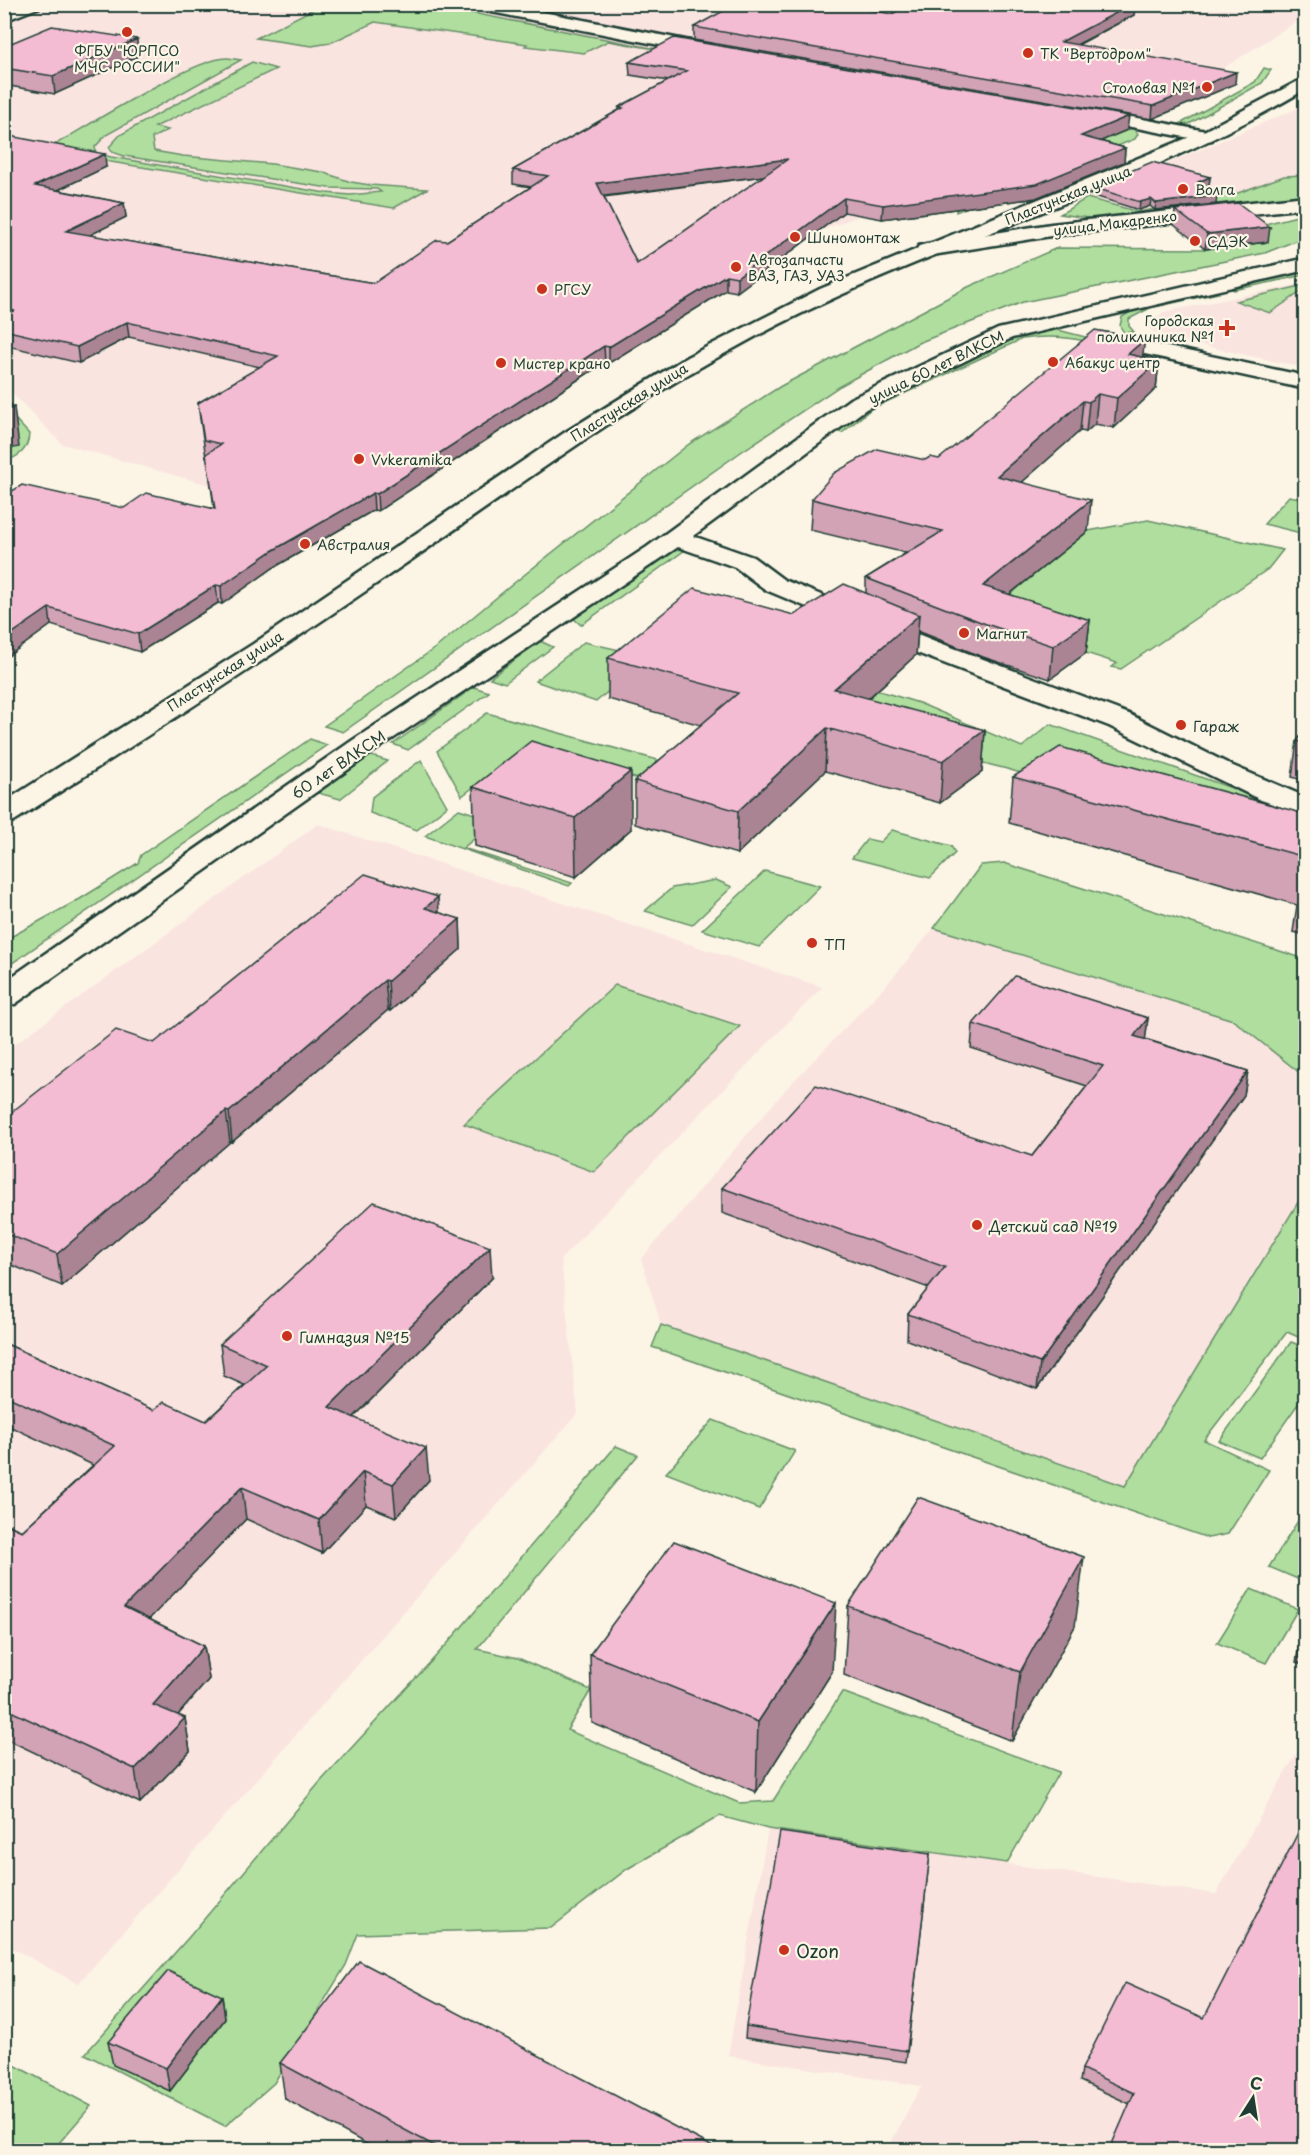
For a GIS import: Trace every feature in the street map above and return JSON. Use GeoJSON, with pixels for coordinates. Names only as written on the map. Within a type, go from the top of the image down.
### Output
{"type":"FeatureCollection","features":[{"type":"Feature","properties":{"kind":"street"},"geometry":{"type":"LineString","coordinates":[[4,16],[35,4]]}},
{"type":"Feature","properties":{"kind":"street"},"geometry":{"type":"LineString","coordinates":[[476,4],[733,53]]}},
{"type":"Feature","properties":{"kind":"street","name":"Пластунская улица"},"geometry":{"type":"LineString","coordinates":[[4,814],[89,762],[403,554],[605,414],[678,370],[793,308],[926,250],[1022,214],[1206,136],[1305,82]]}},
{"type":"Feature","properties":{"kind":"street"},"geometry":{"type":"LineString","coordinates":[[1064,110],[1206,136]]}},
{"type":"Feature","properties":{"kind":"street","name":"улица Макаренко"},"geometry":{"type":"LineString","coordinates":[[926,250],[1051,230],[1305,202]]}},
{"type":"Feature","properties":{"kind":"street","name":"улица 60 лет ВЛКСМ"},"geometry":{"type":"LineString","coordinates":[[675,538],[858,404],[1005,333],[1305,264]]}},
{"type":"Feature","properties":{"kind":"street"},"geometry":{"type":"LineString","coordinates":[[1045,324],[1128,346],[1305,383]]}},
{"type":"Feature","properties":{"kind":"street"},"geometry":{"type":"LineString","coordinates":[[675,538],[744,562],[776,585],[926,647],[1119,720],[1223,772],[1305,807]]}},
{"type":"Feature","properties":{"kind":"street","name":"60 лет ВЛКСМ"},"geometry":{"type":"LineString","coordinates":[[4,997],[346,758],[675,538]]}},
{"type":"Feature","properties":{"kind":"shaded area"},"geometry":{"type":"Polygon","coordinates":[[[32,4],[544,4],[591,14],[617,4],[1306,5],[1305,16],[1219,71],[1113,111],[1093,125],[640,301],[256,498],[62,444],[5,386],[4,17],[32,4]]]}},
{"type":"Feature","properties":{"kind":"shaded area"},"geometry":{"type":"Polygon","coordinates":[[[1305,105],[1305,175],[1284,176],[1238,193],[1216,193],[1185,203],[1139,212],[1087,198],[1305,105]]]}},
{"type":"Feature","properties":{"kind":"shaded area","name":"Городская поликлиника №1"},"geometry":{"type":"Polygon","coordinates":[[[1305,283],[1305,368],[1172,339],[1152,331],[1146,325],[1164,312],[1305,283]]]}},
{"type":"Feature","properties":{"kind":"shaded area","name":"Гимназия №15"},"geometry":{"type":"Polygon","coordinates":[[[318,824],[822,987],[561,1259],[578,1413],[78,1984],[5,1944],[4,1052],[318,824]]]}},
{"type":"Feature","properties":{"kind":"shaded area","name":"Детский сад №19"},"geometry":{"type":"Polygon","coordinates":[[[934,928],[1233,1020],[1305,1077],[1305,1191],[1125,1487],[661,1325],[641,1259],[785,1090],[889,982],[934,928]]]}},
{"type":"Feature","properties":{"kind":"shaded area"},"geometry":{"type":"Polygon","coordinates":[[[1305,1738],[1305,2150],[887,2150],[921,2086],[728,2056],[768,1829],[1216,1894],[1305,1738]]]}},
{"type":"Feature","properties":{"kind":"green space"},"geometry":{"type":"Polygon","coordinates":[[[426,4],[672,52],[608,41],[584,53],[375,22],[330,43],[312,46],[256,38],[321,5],[426,4]]]}},
{"type":"Feature","properties":{"kind":"green space"},"geometry":{"type":"Polygon","coordinates":[[[228,58],[241,60],[106,135],[95,147],[96,153],[326,193],[350,195],[381,192],[377,189],[329,188],[124,156],[112,152],[109,147],[120,135],[252,62],[276,69],[155,127],[168,130],[152,138],[154,151],[272,164],[322,172],[351,182],[370,185],[427,189],[394,208],[49,152],[54,145],[168,80],[213,60],[228,58]]]}},
{"type":"Feature","properties":{"kind":"green space"},"geometry":{"type":"Polygon","coordinates":[[[1264,68],[1271,70],[1262,83],[1189,124],[1178,125],[1255,82],[1264,68]]]}},
{"type":"Feature","properties":{"kind":"green space"},"geometry":{"type":"Polygon","coordinates":[[[1133,127],[1138,134],[1135,139],[956,212],[956,208],[992,187],[1133,127]]]}},
{"type":"Feature","properties":{"kind":"green space"},"geometry":{"type":"Polygon","coordinates":[[[1305,175],[1305,200],[1126,218],[1088,218],[1060,214],[1087,198],[1139,212],[1185,203],[1216,193],[1238,193],[1284,176],[1305,175]]]}},
{"type":"Feature","properties":{"kind":"green space"},"geometry":{"type":"Polygon","coordinates":[[[1305,214],[1305,237],[1265,253],[1023,302],[918,343],[840,386],[741,452],[343,732],[324,726],[438,646],[689,444],[781,386],[968,287],[1057,248],[1205,249],[1267,242],[1249,228],[1305,214]]]}},
{"type":"Feature","properties":{"kind":"green space"},"geometry":{"type":"Polygon","coordinates":[[[1305,269],[1305,275],[1234,290],[1227,286],[1305,269]]]}},
{"type":"Feature","properties":{"kind":"green space"},"geometry":{"type":"Polygon","coordinates":[[[1305,285],[1305,289],[1270,313],[1236,301],[1305,285]]]}},
{"type":"Feature","properties":{"kind":"green space"},"geometry":{"type":"Polygon","coordinates":[[[1207,289],[1218,293],[1150,308],[1129,319],[1129,326],[1134,332],[1124,333],[1120,326],[1122,317],[1139,307],[1207,289]]]}},
{"type":"Feature","properties":{"kind":"green space"},"geometry":{"type":"Polygon","coordinates":[[[1054,329],[1097,340],[1095,343],[1058,337],[1022,339],[871,409],[842,433],[832,430],[866,405],[1020,332],[1054,329]]]}},
{"type":"Feature","properties":{"kind":"green space"},"geometry":{"type":"Polygon","coordinates":[[[5,408],[29,434],[22,452],[5,461],[4,452],[17,442],[5,408]]]}},
{"type":"Feature","properties":{"kind":"green space"},"geometry":{"type":"Polygon","coordinates":[[[1289,496],[1305,499],[1305,534],[1264,524],[1289,496]]]}},
{"type":"Feature","properties":{"kind":"green space"},"geometry":{"type":"Polygon","coordinates":[[[1148,520],[1283,550],[1268,569],[1121,669],[1112,667],[1117,663],[971,616],[1024,582],[1088,531],[1148,520]]]}},
{"type":"Feature","properties":{"kind":"green space"},"geometry":{"type":"Polygon","coordinates":[[[674,547],[685,550],[581,625],[572,617],[674,547]]]}},
{"type":"Feature","properties":{"kind":"green space"},"geometry":{"type":"Polygon","coordinates":[[[540,641],[553,647],[505,683],[490,678],[540,641]]]}},
{"type":"Feature","properties":{"kind":"green space"},"geometry":{"type":"Polygon","coordinates":[[[584,642],[642,655],[642,662],[596,702],[535,681],[584,642]]]}},
{"type":"Feature","properties":{"kind":"green space"},"geometry":{"type":"Polygon","coordinates":[[[474,687],[489,692],[408,750],[393,744],[474,687]]]}},
{"type":"Feature","properties":{"kind":"green space"},"geometry":{"type":"Polygon","coordinates":[[[873,689],[919,703],[1022,747],[1050,724],[1257,797],[1305,818],[1305,856],[1007,769],[797,716],[873,689]]]}},
{"type":"Feature","properties":{"kind":"green space"},"geometry":{"type":"Polygon","coordinates":[[[487,713],[672,764],[655,782],[586,768],[487,777],[462,796],[437,751],[487,713]]]}},
{"type":"Feature","properties":{"kind":"green space"},"geometry":{"type":"Polygon","coordinates":[[[310,739],[327,745],[5,968],[5,940],[80,899],[138,863],[141,855],[310,739]]]}},
{"type":"Feature","properties":{"kind":"green space"},"geometry":{"type":"Polygon","coordinates":[[[368,755],[388,761],[340,799],[318,793],[368,755]]]}},
{"type":"Feature","properties":{"kind":"green space"},"geometry":{"type":"Polygon","coordinates":[[[421,760],[447,806],[417,830],[370,813],[372,797],[421,760]]]}},
{"type":"Feature","properties":{"kind":"green space"},"geometry":{"type":"Polygon","coordinates":[[[459,809],[496,821],[463,848],[572,883],[569,886],[425,836],[459,809]]]}},
{"type":"Feature","properties":{"kind":"green space"},"geometry":{"type":"Polygon","coordinates":[[[892,830],[951,846],[955,853],[930,878],[852,858],[867,839],[880,842],[892,830]]]}},
{"type":"Feature","properties":{"kind":"green space"},"geometry":{"type":"Polygon","coordinates":[[[1004,863],[1305,959],[1305,1077],[1233,1020],[934,928],[981,865],[1004,863]]]}},
{"type":"Feature","properties":{"kind":"green space"},"geometry":{"type":"Polygon","coordinates":[[[765,871],[820,886],[759,947],[702,930],[765,871]]]}},
{"type":"Feature","properties":{"kind":"green space"},"geometry":{"type":"Polygon","coordinates":[[[716,880],[732,887],[692,925],[645,911],[672,888],[716,880]]]}},
{"type":"Feature","properties":{"kind":"green space"},"geometry":{"type":"Polygon","coordinates":[[[615,985],[740,1026],[594,1172],[464,1124],[615,985]]]}},
{"type":"Feature","properties":{"kind":"green space"},"geometry":{"type":"Polygon","coordinates":[[[1305,1191],[1305,1263],[1299,1275],[1305,1278],[1305,1340],[1287,1332],[1204,1440],[1269,1470],[1228,1534],[1208,1538],[652,1347],[661,1325],[1125,1486],[1305,1191]]]}},
{"type":"Feature","properties":{"kind":"green space"},"geometry":{"type":"Polygon","coordinates":[[[1291,1342],[1305,1347],[1305,1394],[1260,1458],[1219,1441],[1291,1342]]]}},
{"type":"Feature","properties":{"kind":"green space"},"geometry":{"type":"Polygon","coordinates":[[[713,1420],[795,1451],[759,1509],[666,1473],[713,1420]]]}},
{"type":"Feature","properties":{"kind":"green space"},"geometry":{"type":"Polygon","coordinates":[[[616,1446],[638,1455],[477,1649],[518,1658],[591,1690],[567,1730],[739,1803],[773,1801],[842,1692],[1059,1772],[1007,1863],[768,1829],[720,1816],[627,1869],[551,1928],[358,1934],[346,1965],[274,2083],[225,2126],[85,2054],[189,1937],[320,1782],[448,1643],[616,1446]]]}},
{"type":"Feature","properties":{"kind":"green space"},"geometry":{"type":"Polygon","coordinates":[[[1301,1516],[1305,1517],[1305,1582],[1269,1567],[1301,1516]]]}},
{"type":"Feature","properties":{"kind":"green space"},"geometry":{"type":"Polygon","coordinates":[[[1251,1589],[1298,1609],[1266,1663],[1217,1643],[1251,1589]]]}},
{"type":"Feature","properties":{"kind":"green space"},"geometry":{"type":"Polygon","coordinates":[[[5,2060],[91,2106],[53,2150],[5,2150],[5,2126],[11,2119],[5,2114],[5,2060]]]}},
{"type":"Feature","properties":{"kind":"building","name":"ТК \"Вертодром\""},"geometry":{"type":"Polygon","coordinates":[[[736,4],[837,4],[892,14],[911,4],[1133,4],[1061,42],[1236,72],[1153,106],[694,27],[736,4]]]}},
{"type":"Feature","properties":{"kind":"building"},"geometry":{"type":"Polygon","coordinates":[[[52,26],[137,39],[53,76],[4,68],[4,46],[52,26]]]}},
{"type":"Feature","properties":{"kind":"building"},"geometry":{"type":"Polygon","coordinates":[[[674,38],[1129,116],[1081,136],[1125,148],[1037,184],[883,205],[844,198],[737,277],[726,275],[609,347],[604,346],[377,494],[373,493],[272,551],[221,586],[216,585],[138,634],[49,608],[4,639],[4,496],[22,485],[124,508],[146,493],[215,509],[206,454],[221,444],[204,440],[198,403],[278,356],[127,322],[77,347],[4,330],[4,313],[15,311],[4,309],[4,135],[105,154],[35,186],[124,203],[66,231],[374,283],[437,240],[447,241],[548,176],[513,170],[623,108],[619,107],[687,71],[629,62],[674,38]],[[788,159],[597,183],[637,264],[788,159]]]}},
{"type":"Feature","properties":{"kind":"building"},"geometry":{"type":"Polygon","coordinates":[[[1152,162],[1210,177],[1198,182],[1217,196],[1156,203],[1151,199],[1140,202],[1092,187],[1152,162]]]}},
{"type":"Feature","properties":{"kind":"building"},"geometry":{"type":"Polygon","coordinates":[[[1238,203],[1270,227],[1207,234],[1175,210],[1238,203]]]}},
{"type":"Feature","properties":{"kind":"building"},"geometry":{"type":"Polygon","coordinates":[[[1095,330],[1145,339],[1128,354],[1159,361],[1117,398],[1098,394],[1089,402],[1083,401],[997,476],[1091,500],[983,586],[1090,620],[1053,646],[986,624],[866,578],[943,531],[812,499],[834,473],[877,449],[925,460],[930,457],[939,459],[1095,330]]]}},
{"type":"Feature","properties":{"kind":"building"},"geometry":{"type":"Polygon","coordinates":[[[4,398],[14,407],[4,409],[4,398]]]}},
{"type":"Feature","properties":{"kind":"building"},"geometry":{"type":"Polygon","coordinates":[[[844,584],[919,615],[834,689],[985,730],[943,761],[827,728],[738,811],[635,781],[738,693],[608,658],[694,588],[794,615],[844,584]]]}},
{"type":"Feature","properties":{"kind":"building"},"geometry":{"type":"Polygon","coordinates":[[[1305,730],[1305,743],[1297,741],[1305,730]]]}},
{"type":"Feature","properties":{"kind":"building"},"geometry":{"type":"Polygon","coordinates":[[[531,741],[631,771],[575,818],[473,787],[531,741]]]}},
{"type":"Feature","properties":{"kind":"building"},"geometry":{"type":"Polygon","coordinates":[[[1060,747],[1305,814],[1305,857],[1013,777],[1060,747]]]}},
{"type":"Feature","properties":{"kind":"building"},"geometry":{"type":"Polygon","coordinates":[[[365,874],[438,897],[425,908],[460,919],[229,1112],[226,1111],[57,1254],[4,1233],[4,1118],[116,1030],[154,1043],[365,874]]]}},
{"type":"Feature","properties":{"kind":"building"},"geometry":{"type":"Polygon","coordinates":[[[1015,976],[1148,1018],[1134,1036],[1248,1071],[1040,1363],[908,1314],[945,1267],[722,1188],[816,1085],[1032,1156],[1103,1066],[973,1024],[1015,976]]]}},
{"type":"Feature","properties":{"kind":"building"},"geometry":{"type":"Polygon","coordinates":[[[374,1202],[490,1247],[329,1407],[426,1448],[393,1484],[363,1472],[319,1520],[242,1487],[124,1607],[204,1646],[153,1705],[185,1718],[135,1769],[4,1708],[4,1523],[22,1531],[115,1446],[4,1395],[4,1343],[153,1410],[164,1402],[206,1421],[267,1365],[220,1344],[374,1202]]]}},
{"type":"Feature","properties":{"kind":"building"},"geometry":{"type":"Polygon","coordinates":[[[918,1497],[1084,1557],[1020,1672],[848,1606],[918,1497]]]}},
{"type":"Feature","properties":{"kind":"building"},"geometry":{"type":"Polygon","coordinates":[[[674,1541],[836,1603],[758,1722],[590,1654],[674,1541]]]}},
{"type":"Feature","properties":{"kind":"building"},"geometry":{"type":"Polygon","coordinates":[[[1305,1819],[1305,2151],[1109,2151],[1134,2093],[1082,2069],[1125,1983],[1204,2018],[1305,1819]]]}},
{"type":"Feature","properties":{"kind":"building"},"geometry":{"type":"Polygon","coordinates":[[[780,1832],[930,1854],[907,2051],[746,2026],[780,1832]]]}},
{"type":"Feature","properties":{"kind":"building"},"geometry":{"type":"Polygon","coordinates":[[[359,1961],[721,2151],[444,2151],[280,2063],[359,1961]]]}},
{"type":"Feature","properties":{"kind":"building"},"geometry":{"type":"Polygon","coordinates":[[[168,1971],[222,1996],[166,2068],[108,2042],[168,1971]]]}},
{"type":"Feature","properties":{"kind":"place","name":"ФГБУ \"ЮРПСО МЧС РОССИИ\""},"geometry":{"type":"Point","coordinates":[127,32]}},
{"type":"Feature","properties":{"kind":"place","name":"ТК \"Вертодром\""},"geometry":{"type":"Point","coordinates":[1028,53]}},
{"type":"Feature","properties":{"kind":"place","name":"Столовая №1"},"geometry":{"type":"Point","coordinates":[1207,87]}},
{"type":"Feature","properties":{"kind":"place","name":"Волга"},"geometry":{"type":"Point","coordinates":[1183,189]}},
{"type":"Feature","properties":{"kind":"place","name":"Шиномонтаж"},"geometry":{"type":"Point","coordinates":[795,237]}},
{"type":"Feature","properties":{"kind":"place","name":"СДЭК"},"geometry":{"type":"Point","coordinates":[1195,241]}},
{"type":"Feature","properties":{"kind":"place","name":"Автозапчасти ВАЗ, ГАЗ, УАЗ"},"geometry":{"type":"Point","coordinates":[736,267]}},
{"type":"Feature","properties":{"kind":"place","name":"РГСУ"},"geometry":{"type":"Point","coordinates":[542,289]}},
{"type":"Feature","properties":{"kind":"place","name":"Городская поликлиника №1"},"geometry":{"type":"Point","coordinates":[1227,328]}},
{"type":"Feature","properties":{"kind":"place","name":"Абакус центр"},"geometry":{"type":"Point","coordinates":[1053,362]}},
{"type":"Feature","properties":{"kind":"place","name":"Мистер крано"},"geometry":{"type":"Point","coordinates":[501,363]}},
{"type":"Feature","properties":{"kind":"place","name":"Vvkeramika"},"geometry":{"type":"Point","coordinates":[359,459]}},
{"type":"Feature","properties":{"kind":"place","name":"Австралия"},"geometry":{"type":"Point","coordinates":[305,544]}},
{"type":"Feature","properties":{"kind":"place","name":"Магнит"},"geometry":{"type":"Point","coordinates":[964,633]}},
{"type":"Feature","properties":{"kind":"place","name":"Гараж"},"geometry":{"type":"Point","coordinates":[1181,725]}},
{"type":"Feature","properties":{"kind":"place","name":"ТП"},"geometry":{"type":"Point","coordinates":[812,943]}},
{"type":"Feature","properties":{"kind":"place","name":"Детский сад №19"},"geometry":{"type":"Point","coordinates":[977,1225]}},
{"type":"Feature","properties":{"kind":"place","name":"Гимназия №15"},"geometry":{"type":"Point","coordinates":[287,1336]}},
{"type":"Feature","properties":{"kind":"place","name":"Ozon"},"geometry":{"type":"Point","coordinates":[784,1950]}}]}
